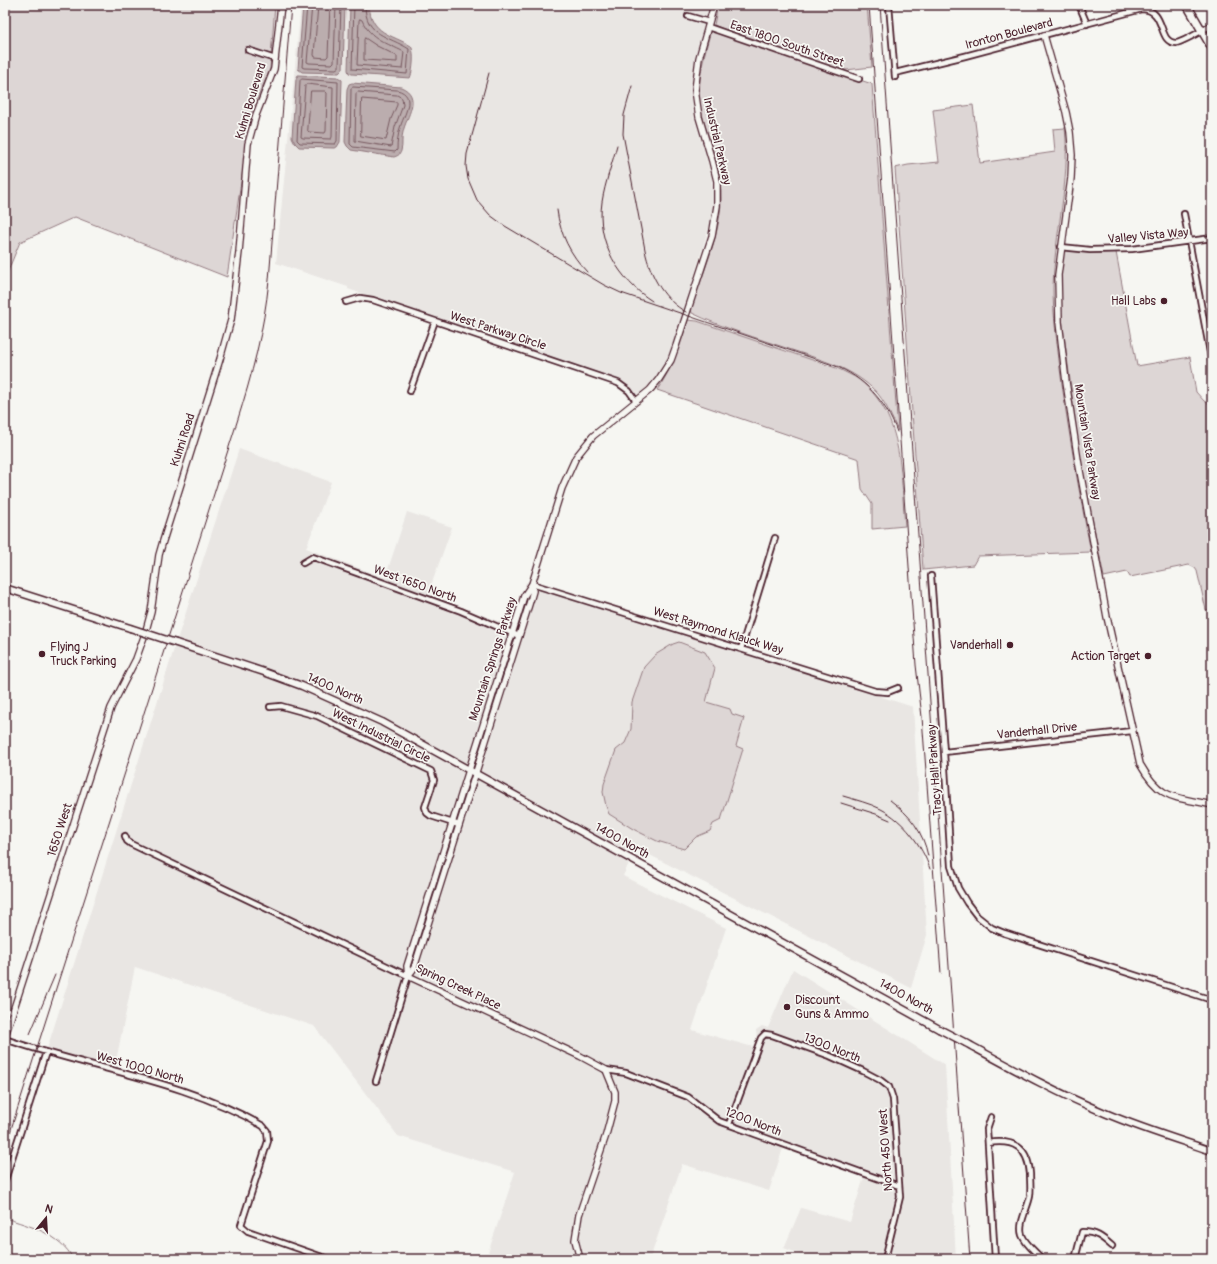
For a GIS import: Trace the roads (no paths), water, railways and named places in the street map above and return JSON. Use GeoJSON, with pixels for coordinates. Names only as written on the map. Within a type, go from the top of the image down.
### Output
{"type":"FeatureCollection","features":[{"type":"Feature","properties":{"kind":"main road"},"geometry":{"type":"LineString","coordinates":[[1187,5],[1212,48]]}},
{"type":"Feature","properties":{"kind":"main road","name":"1400 North"},"geometry":{"type":"LineString","coordinates":[[5,588],[264,672],[333,699],[382,722],[476,773],[1032,1079],[1089,1106],[1153,1132],[1212,1151]]}},
{"type":"Feature","properties":{"kind":"street","name":"Kuhni Boulevard"},"geometry":{"type":"LineString","coordinates":[[240,252],[248,144],[256,115],[272,75],[281,5]]}},
{"type":"Feature","properties":{"kind":"street","name":"Industrial Parkway"},"geometry":{"type":"LineString","coordinates":[[532,584],[562,488],[580,451],[593,436],[650,390],[665,369],[676,346],[712,236],[718,192],[716,174],[699,117],[696,97],[697,68],[714,5]]}},
{"type":"Feature","properties":{"kind":"street","name":"Ironton Boulevard"},"geometry":{"type":"LineString","coordinates":[[889,5],[895,75],[1142,9],[1149,9],[1155,13],[1169,41],[1177,43],[1202,30]]}},
{"type":"Feature","properties":{"kind":"street"},"geometry":{"type":"LineString","coordinates":[[1078,5],[1087,24]]}},
{"type":"Feature","properties":{"kind":"street","name":"East 1800 South Street"},"geometry":{"type":"LineString","coordinates":[[688,16],[708,25],[859,79]]}},
{"type":"Feature","properties":{"kind":"street"},"geometry":{"type":"LineString","coordinates":[[1202,30],[1212,25]]}},
{"type":"Feature","properties":{"kind":"street","name":"Mountain Vista Parkway"},"geometry":{"type":"LineString","coordinates":[[1044,35],[1066,111],[1070,132],[1072,155],[1071,178],[1058,275],[1059,322],[1068,397],[1078,460],[1106,617],[1140,764],[1148,779],[1159,790],[1173,797],[1212,805]]}},
{"type":"Feature","properties":{"kind":"street"},"geometry":{"type":"LineString","coordinates":[[248,50],[275,59]]}},
{"type":"Feature","properties":{"kind":"street"},"geometry":{"type":"LineString","coordinates":[[1184,214],[1212,363]]}},
{"type":"Feature","properties":{"kind":"street","name":"Valley Vista Way"},"geometry":{"type":"LineString","coordinates":[[1061,247],[1090,250],[1132,249],[1212,238]]}},
{"type":"Feature","properties":{"kind":"street","name":"Kuhni Road"},"geometry":{"type":"LineString","coordinates":[[145,634],[151,612],[159,555],[231,320],[240,252]]}},
{"type":"Feature","properties":{"kind":"street","name":"West Parkway Circle"},"geometry":{"type":"LineString","coordinates":[[346,302],[360,298],[366,299],[618,383],[629,392],[636,401]]}},
{"type":"Feature","properties":{"kind":"street"},"geometry":{"type":"LineString","coordinates":[[410,391],[435,321]]}},
{"type":"Feature","properties":{"kind":"street"},"geometry":{"type":"LineString","coordinates":[[741,649],[775,538]]}},
{"type":"Feature","properties":{"kind":"street","name":"West 1650 North"},"geometry":{"type":"LineString","coordinates":[[303,563],[314,557],[424,597],[513,632],[519,636]]}},
{"type":"Feature","properties":{"kind":"street","name":"Tracy Hall Parkway"},"geometry":{"type":"LineString","coordinates":[[931,576],[951,866],[958,888],[967,903],[977,916],[992,928],[1012,936],[1212,1000]]}},
{"type":"Feature","properties":{"kind":"street","name":"Mountain Springs Parkway"},"geometry":{"type":"LineString","coordinates":[[408,976],[407,966],[452,823],[524,596],[532,584]]}},
{"type":"Feature","properties":{"kind":"street","name":"Mountain Springs Parkway"},"geometry":{"type":"LineString","coordinates":[[376,1080],[408,976],[414,968],[532,595],[532,584]]}},
{"type":"Feature","properties":{"kind":"street","name":"West Raymond Klauck Way"},"geometry":{"type":"LineString","coordinates":[[532,584],[875,691],[888,692],[898,688]]}},
{"type":"Feature","properties":{"kind":"street","name":"1650 West"},"geometry":{"type":"LineString","coordinates":[[5,1037],[111,708],[136,659],[145,634]]}},
{"type":"Feature","properties":{"kind":"street","name":"West Industrial Circle"},"geometry":{"type":"LineString","coordinates":[[270,707],[280,706],[317,716],[431,771],[434,780],[425,807],[427,813],[431,816],[459,825]]}},
{"type":"Feature","properties":{"kind":"street","name":"Vanderhall Drive"},"geometry":{"type":"LineString","coordinates":[[944,752],[1132,731]]}},
{"type":"Feature","properties":{"kind":"street","name":"Spring Creek Place"},"geometry":{"type":"LineString","coordinates":[[125,836],[127,841],[131,844],[580,1056],[606,1070]]}},
{"type":"Feature","properties":{"kind":"street","name":"1300 North"},"geometry":{"type":"LineString","coordinates":[[729,1124],[761,1038],[765,1034],[772,1034],[837,1059],[880,1080],[889,1087]]}},
{"type":"Feature","properties":{"kind":"street","name":"West 1000 North"},"geometry":{"type":"LineString","coordinates":[[5,1037],[46,1052],[205,1098],[224,1106],[266,1128],[268,1141],[241,1224],[248,1231],[328,1259]]}},
{"type":"Feature","properties":{"kind":"street"},"geometry":{"type":"LineString","coordinates":[[5,1180],[46,1052]]}},
{"type":"Feature","properties":{"kind":"street"},"geometry":{"type":"LineString","coordinates":[[580,1259],[575,1240],[579,1215],[616,1101],[615,1092],[606,1070]]}},
{"type":"Feature","properties":{"kind":"street","name":"1200 North"},"geometry":{"type":"LineString","coordinates":[[606,1070],[626,1073],[688,1097],[719,1121],[899,1186]]}},
{"type":"Feature","properties":{"kind":"street","name":"North 450 West"},"geometry":{"type":"LineString","coordinates":[[885,1259],[900,1197],[893,1099],[889,1087]]}},
{"type":"Feature","properties":{"kind":"street"},"geometry":{"type":"LineString","coordinates":[[991,1117],[987,1129],[995,1259]]}},
{"type":"Feature","properties":{"kind":"street"},"geometry":{"type":"LineString","coordinates":[[988,1143],[1003,1142],[1020,1148],[1024,1152],[1029,1164],[1031,1188],[1022,1225],[1022,1236],[1042,1259]]}},
{"type":"Feature","properties":{"kind":"street"},"geometry":{"type":"LineString","coordinates":[[1075,1259],[1082,1232],[1089,1232],[1102,1237],[1112,1246]]}},
{"type":"Feature","properties":{"kind":"water"},"geometry":{"type":"Polygon","coordinates":[[[303,5],[345,5],[343,69],[339,73],[302,72],[298,69],[303,5]]]}},
{"type":"Feature","properties":{"kind":"water"},"geometry":{"type":"Polygon","coordinates":[[[350,5],[369,5],[371,15],[378,28],[411,46],[413,62],[410,78],[349,73],[350,5]]]}},
{"type":"Feature","properties":{"kind":"water"},"geometry":{"type":"Polygon","coordinates":[[[298,75],[338,77],[342,80],[340,142],[337,147],[299,147],[295,143],[292,137],[296,79],[298,75]]]}},
{"type":"Feature","properties":{"kind":"water"},"geometry":{"type":"Polygon","coordinates":[[[349,84],[401,87],[408,91],[412,101],[402,134],[401,151],[398,155],[394,157],[351,150],[347,146],[345,142],[347,89],[349,84]]]}},
{"type":"Feature","properties":{"kind":"waterway"},"geometry":{"type":"LineString","coordinates":[[5,1218],[34,1228],[53,1237],[68,1250],[73,1259]]}},
{"type":"Feature","properties":{"kind":"railway"},"geometry":{"type":"LineString","coordinates":[[5,1148],[248,387],[261,335],[267,299],[291,5]]}},
{"type":"Feature","properties":{"kind":"railway"},"geometry":{"type":"LineString","coordinates":[[869,5],[916,665],[922,717],[941,973]]}},
{"type":"Feature","properties":{"kind":"railway"},"geometry":{"type":"LineString","coordinates":[[880,5],[970,1259]]}},
{"type":"Feature","properties":{"kind":"railway"},"geometry":{"type":"LineString","coordinates":[[489,73],[467,154],[466,166],[468,179],[477,200],[490,215],[505,226],[604,285],[621,293],[844,370],[864,383],[880,400],[887,410],[897,432]]}},
{"type":"Feature","properties":{"kind":"railway"},"geometry":{"type":"LineString","coordinates":[[632,86],[624,115],[623,134],[646,255],[655,280],[660,288],[671,301],[686,312]]}},
{"type":"Feature","properties":{"kind":"railway"},"geometry":{"type":"LineString","coordinates":[[617,145],[602,202],[601,217],[606,245],[612,259],[629,282],[652,301]]}},
{"type":"Feature","properties":{"kind":"railway"},"geometry":{"type":"LineString","coordinates":[[557,210],[563,235],[571,251],[587,272]]}},
{"type":"Feature","properties":{"kind":"railway"},"geometry":{"type":"LineString","coordinates":[[843,796],[881,809],[897,820],[911,834],[927,860],[930,869]]}},
{"type":"Feature","properties":{"kind":"railway"},"geometry":{"type":"LineString","coordinates":[[890,800],[915,824],[923,839],[928,856]]}},
{"type":"Feature","properties":{"kind":"railway"},"geometry":{"type":"LineString","coordinates":[[841,803],[890,820]]}},
{"type":"Feature","properties":{"kind":"railway"},"geometry":{"type":"LineString","coordinates":[[30,1034],[55,975]]}},
{"type":"Feature","properties":{"kind":"place","name":"Hall Labs"},"geometry":{"type":"Point","coordinates":[1164,301]}},
{"type":"Feature","properties":{"kind":"place","name":"Vanderhall"},"geometry":{"type":"Point","coordinates":[1010,645]}},
{"type":"Feature","properties":{"kind":"place","name":"Flying J Truck Parking"},"geometry":{"type":"Point","coordinates":[42,654]}},
{"type":"Feature","properties":{"kind":"place","name":"Action Target"},"geometry":{"type":"Point","coordinates":[1148,656]}},
{"type":"Feature","properties":{"kind":"place","name":"Discount Guns & Ammo"},"geometry":{"type":"Point","coordinates":[787,1007]}}]}
